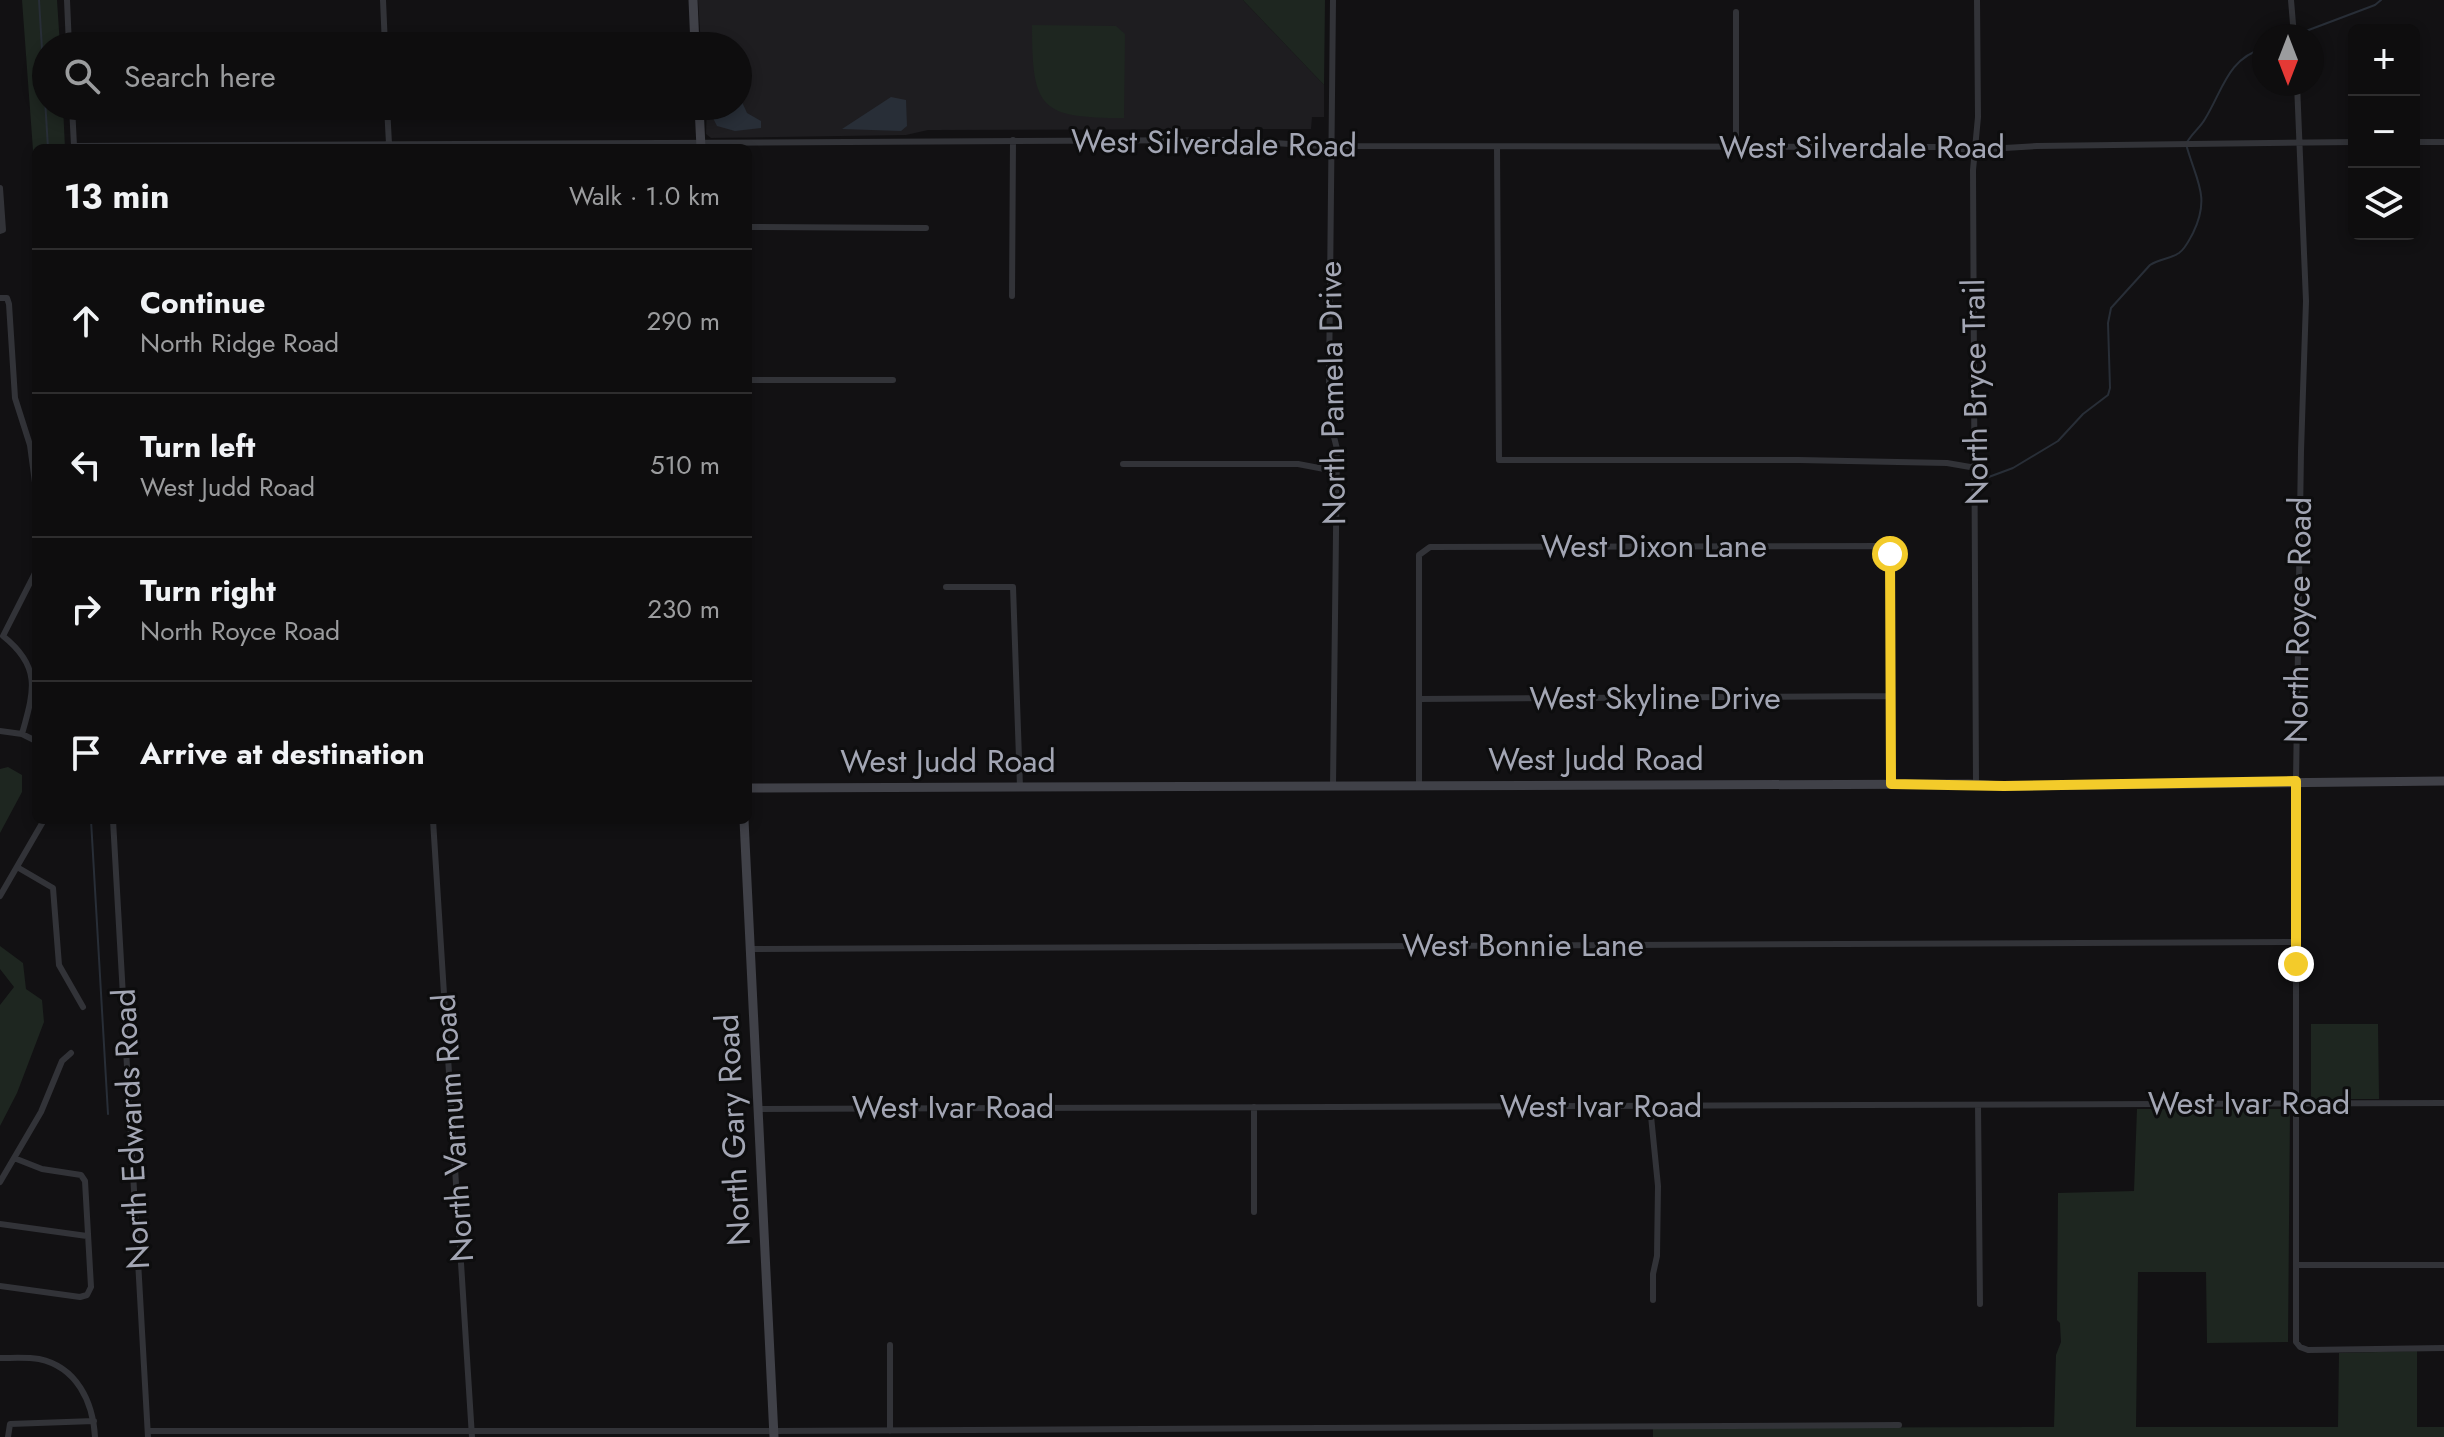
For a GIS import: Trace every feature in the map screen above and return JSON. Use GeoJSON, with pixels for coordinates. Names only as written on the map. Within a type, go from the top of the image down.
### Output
{"type":"FeatureCollection","features":[{"type":"Feature","properties":{"kind":"street"},"geometry":{"type":"LineString","coordinates":[[67,0],[68,32]]}},
{"type":"Feature","properties":{"kind":"street"},"geometry":{"type":"LineString","coordinates":[[383,0],[384,32]]}},
{"type":"Feature","properties":{"kind":"street"},"geometry":{"type":"LineString","coordinates":[[693,0],[694,32]]}},
{"type":"Feature","properties":{"kind":"street","name":"North Pamela Drive"},"geometry":{"type":"LineString","coordinates":[[1333,0],[1329,384],[1332,429],[1337,449],[1333,786]]}},
{"type":"Feature","properties":{"kind":"street","name":"North Bryce Trail"},"geometry":{"type":"LineString","coordinates":[[1976,784],[1973,233],[1978,117],[1977,0]]}},
{"type":"Feature","properties":{"kind":"street"},"geometry":{"type":"LineString","coordinates":[[2291,0],[2293,24]]}},
{"type":"Feature","properties":{"kind":"street"},"geometry":{"type":"LineString","coordinates":[[1736,12],[1736,148]]}},
{"type":"Feature","properties":{"kind":"street","name":"North Royce Road"},"geometry":{"type":"LineString","coordinates":[[2298,96],[2306,301],[2296,781],[2296,1342],[2308,1350],[2444,1348]]}},
{"type":"Feature","properties":{"kind":"street"},"geometry":{"type":"LineString","coordinates":[[73,120],[74,144]]}},
{"type":"Feature","properties":{"kind":"street"},"geometry":{"type":"LineString","coordinates":[[388,120],[389,144]]}},
{"type":"Feature","properties":{"kind":"street"},"geometry":{"type":"LineString","coordinates":[[700,120],[701,144]]}},
{"type":"Feature","properties":{"kind":"street"},"geometry":{"type":"LineString","coordinates":[[1012,296],[1013,140]]}},
{"type":"Feature","properties":{"kind":"street","name":"West Silverdale Road"},"geometry":{"type":"LineString","coordinates":[[752,144],[1225,140],[1330,146],[1936,147],[1975,150],[2037,146],[2348,142]]}},
{"type":"Feature","properties":{"kind":"street"},"geometry":{"type":"LineString","coordinates":[[2420,142],[2444,142]]}},
{"type":"Feature","properties":{"kind":"street"},"geometry":{"type":"LineString","coordinates":[[1497,147],[1499,460],[1787,460],[1947,463],[1976,468]]}},
{"type":"Feature","properties":{"kind":"street"},"geometry":{"type":"LineString","coordinates":[[0,188],[2,230]]}},
{"type":"Feature","properties":{"kind":"street"},"geometry":{"type":"LineString","coordinates":[[752,227],[926,228]]}},
{"type":"Feature","properties":{"kind":"street"},"geometry":{"type":"LineString","coordinates":[[4,298],[15,398],[32,460]]}},
{"type":"Feature","properties":{"kind":"street"},"geometry":{"type":"LineString","coordinates":[[752,380],[893,380]]}},
{"type":"Feature","properties":{"kind":"street"},"geometry":{"type":"LineString","coordinates":[[1123,464],[1298,464],[1335,471]]}},
{"type":"Feature","properties":{"kind":"street","name":"West Dixon Lane"},"geometry":{"type":"LineString","coordinates":[[1419,699],[1419,555],[1422,550],[1430,547],[1552,545],[1887,548],[1890,554],[1891,696]]}},
{"type":"Feature","properties":{"kind":"street"},"geometry":{"type":"LineString","coordinates":[[32,579],[3,636],[22,653],[32,675]]}},
{"type":"Feature","properties":{"kind":"street"},"geometry":{"type":"LineString","coordinates":[[946,587],[1013,587],[1020,787]]}},
{"type":"Feature","properties":{"kind":"street"},"geometry":{"type":"LineString","coordinates":[[22,734],[32,691]]}},
{"type":"Feature","properties":{"kind":"street"},"geometry":{"type":"LineString","coordinates":[[1891,696],[1891,784]]}},
{"type":"Feature","properties":{"kind":"street","name":"West Skyline Drive"},"geometry":{"type":"LineString","coordinates":[[1419,699],[1891,696]]}},
{"type":"Feature","properties":{"kind":"street"},"geometry":{"type":"LineString","coordinates":[[1419,699],[1419,785]]}},
{"type":"Feature","properties":{"kind":"street"},"geometry":{"type":"LineString","coordinates":[[0,731],[22,734],[32,739]]}},
{"type":"Feature","properties":{"kind":"street","name":"West Judd Road"},"geometry":{"type":"LineString","coordinates":[[752,788],[2004,786],[2444,781]]}},
{"type":"Feature","properties":{"kind":"street"},"geometry":{"type":"LineString","coordinates":[[0,896],[42,824]]}},
{"type":"Feature","properties":{"kind":"street","name":"North Edwards Road"},"geometry":{"type":"LineString","coordinates":[[113,824],[148,1434]]}},
{"type":"Feature","properties":{"kind":"street","name":"North Varnum Road"},"geometry":{"type":"LineString","coordinates":[[433,824],[472,1434]]}},
{"type":"Feature","properties":{"kind":"street","name":"North Gary Road"},"geometry":{"type":"LineString","coordinates":[[744,824],[774,1434]]}},
{"type":"Feature","properties":{"kind":"street"},"geometry":{"type":"LineString","coordinates":[[17,867],[53,888],[59,965],[83,1007]]}},
{"type":"Feature","properties":{"kind":"street","name":"West Bonnie Lane"},"geometry":{"type":"LineString","coordinates":[[751,949],[2296,942]]}},
{"type":"Feature","properties":{"kind":"street"},"geometry":{"type":"LineString","coordinates":[[0,1182],[41,1112],[62,1061],[71,1053]]}},
{"type":"Feature","properties":{"kind":"street","name":"West Ivar Road"},"geometry":{"type":"LineString","coordinates":[[759,1109],[2444,1103]]}},
{"type":"Feature","properties":{"kind":"street"},"geometry":{"type":"LineString","coordinates":[[1978,1105],[1980,1304]]}},
{"type":"Feature","properties":{"kind":"street"},"geometry":{"type":"LineString","coordinates":[[1650,1106],[1658,1186],[1653,1300]]}},
{"type":"Feature","properties":{"kind":"street"},"geometry":{"type":"LineString","coordinates":[[1254,1107],[1254,1212]]}},
{"type":"Feature","properties":{"kind":"street"},"geometry":{"type":"LineString","coordinates":[[0,1286],[80,1297],[87,1295],[91,1287],[85,1181],[81,1175],[42,1169],[14,1158]]}},
{"type":"Feature","properties":{"kind":"street"},"geometry":{"type":"LineString","coordinates":[[0,1224],[87,1236]]}},
{"type":"Feature","properties":{"kind":"street"},"geometry":{"type":"LineString","coordinates":[[2296,1265],[2444,1265]]}},
{"type":"Feature","properties":{"kind":"street"},"geometry":{"type":"LineString","coordinates":[[890,1345],[890,1431]]}},
{"type":"Feature","properties":{"kind":"street"},"geometry":{"type":"LineString","coordinates":[[0,1358],[38,1359],[63,1370],[84,1392],[94,1421],[95,1437]]}},
{"type":"Feature","properties":{"kind":"street"},"geometry":{"type":"LineString","coordinates":[[8,1437],[10,1424],[94,1421]]}},
{"type":"Feature","properties":{"kind":"street"},"geometry":{"type":"LineString","coordinates":[[148,1434],[774,1434],[1899,1425]]}},
{"type":"Feature","properties":{"kind":"shaded area"},"geometry":{"type":"Polygon","coordinates":[[[22,0],[57,0],[59,32],[32,32],[32,120],[64,120],[65,144],[33,144],[22,0]]]}},
{"type":"Feature","properties":{"kind":"shaded area"},"geometry":{"type":"Polygon","coordinates":[[[698,0],[1243,0],[1324,85],[1324,117],[1312,117],[1311,129],[928,130],[906,135],[711,138],[706,134],[706,120],[752,120],[752,32],[700,32],[698,0]]]}},
{"type":"Feature","properties":{"kind":"shaded area"},"geometry":{"type":"Polygon","coordinates":[[[1243,0],[1325,0],[1324,85],[1243,0]]]}},
{"type":"Feature","properties":{"kind":"shaded area"},"geometry":{"type":"Polygon","coordinates":[[[1032,25],[1116,26],[1125,34],[1124,118],[1074,115],[1058,111],[1046,103],[1035,75],[1032,25]]]}},
{"type":"Feature","properties":{"kind":"shaded area"},"geometry":{"type":"Polygon","coordinates":[[[891,97],[906,100],[907,126],[901,131],[842,129],[891,97]]]}},
{"type":"Feature","properties":{"kind":"shaded area"},"geometry":{"type":"Polygon","coordinates":[[[752,116],[761,121],[761,128],[735,131],[717,126],[714,120],[752,120],[752,116]]]}},
{"type":"Feature","properties":{"kind":"shaded area"},"geometry":{"type":"Polygon","coordinates":[[[8,767],[22,775],[22,792],[0,833],[0,769],[8,767]]]}},
{"type":"Feature","properties":{"kind":"shaded area"},"geometry":{"type":"Polygon","coordinates":[[[0,946],[23,963],[26,989],[42,1000],[44,1022],[17,1093],[0,1126],[0,1005],[14,987],[0,969],[0,946]]]}},
{"type":"Feature","properties":{"kind":"shaded area"},"geometry":{"type":"Polygon","coordinates":[[[2311,1024],[2378,1024],[2379,1099],[2311,1099],[2311,1024]]]}},
{"type":"Feature","properties":{"kind":"shaded area"},"geometry":{"type":"Polygon","coordinates":[[[2137,1109],[2290,1109],[2288,1342],[2207,1343],[2206,1272],[2138,1272],[2136,1427],[2338,1427],[2339,1353],[2417,1351],[2417,1427],[2444,1427],[2444,1437],[1653,1437],[1653,1428],[2054,1427],[2056,1355],[2061,1342],[2060,1323],[2057,1320],[2058,1193],[2134,1191],[2137,1109]]]}},
{"type":"Feature","properties":{"kind":"waterway"},"geometry":{"type":"LineString","coordinates":[[39,0],[41,32]]}},
{"type":"Feature","properties":{"kind":"waterway"},"geometry":{"type":"LineString","coordinates":[[2324,24],[2381,0]]}},
{"type":"Feature","properties":{"kind":"waterway"},"geometry":{"type":"LineString","coordinates":[[1978,481],[2013,468],[2058,441],[2083,414],[2108,395],[2108,323],[2111,308],[2150,265],[2176,255],[2187,244],[2198,220],[2201,198],[2186,144],[2205,119],[2227,77],[2252,53]]}},
{"type":"Feature","properties":{"kind":"waterway"},"geometry":{"type":"LineString","coordinates":[[46,120],[48,144]]}},
{"type":"Feature","properties":{"kind":"waterway"},"geometry":{"type":"LineString","coordinates":[[91,824],[108,1114]]}},
{"type":"Feature","properties":{"kind":"route"},"geometry":{"type":"LineString","coordinates":[[1890,554],[1891,784],[2004,786],[2296,781],[2296,964]]}}]}
